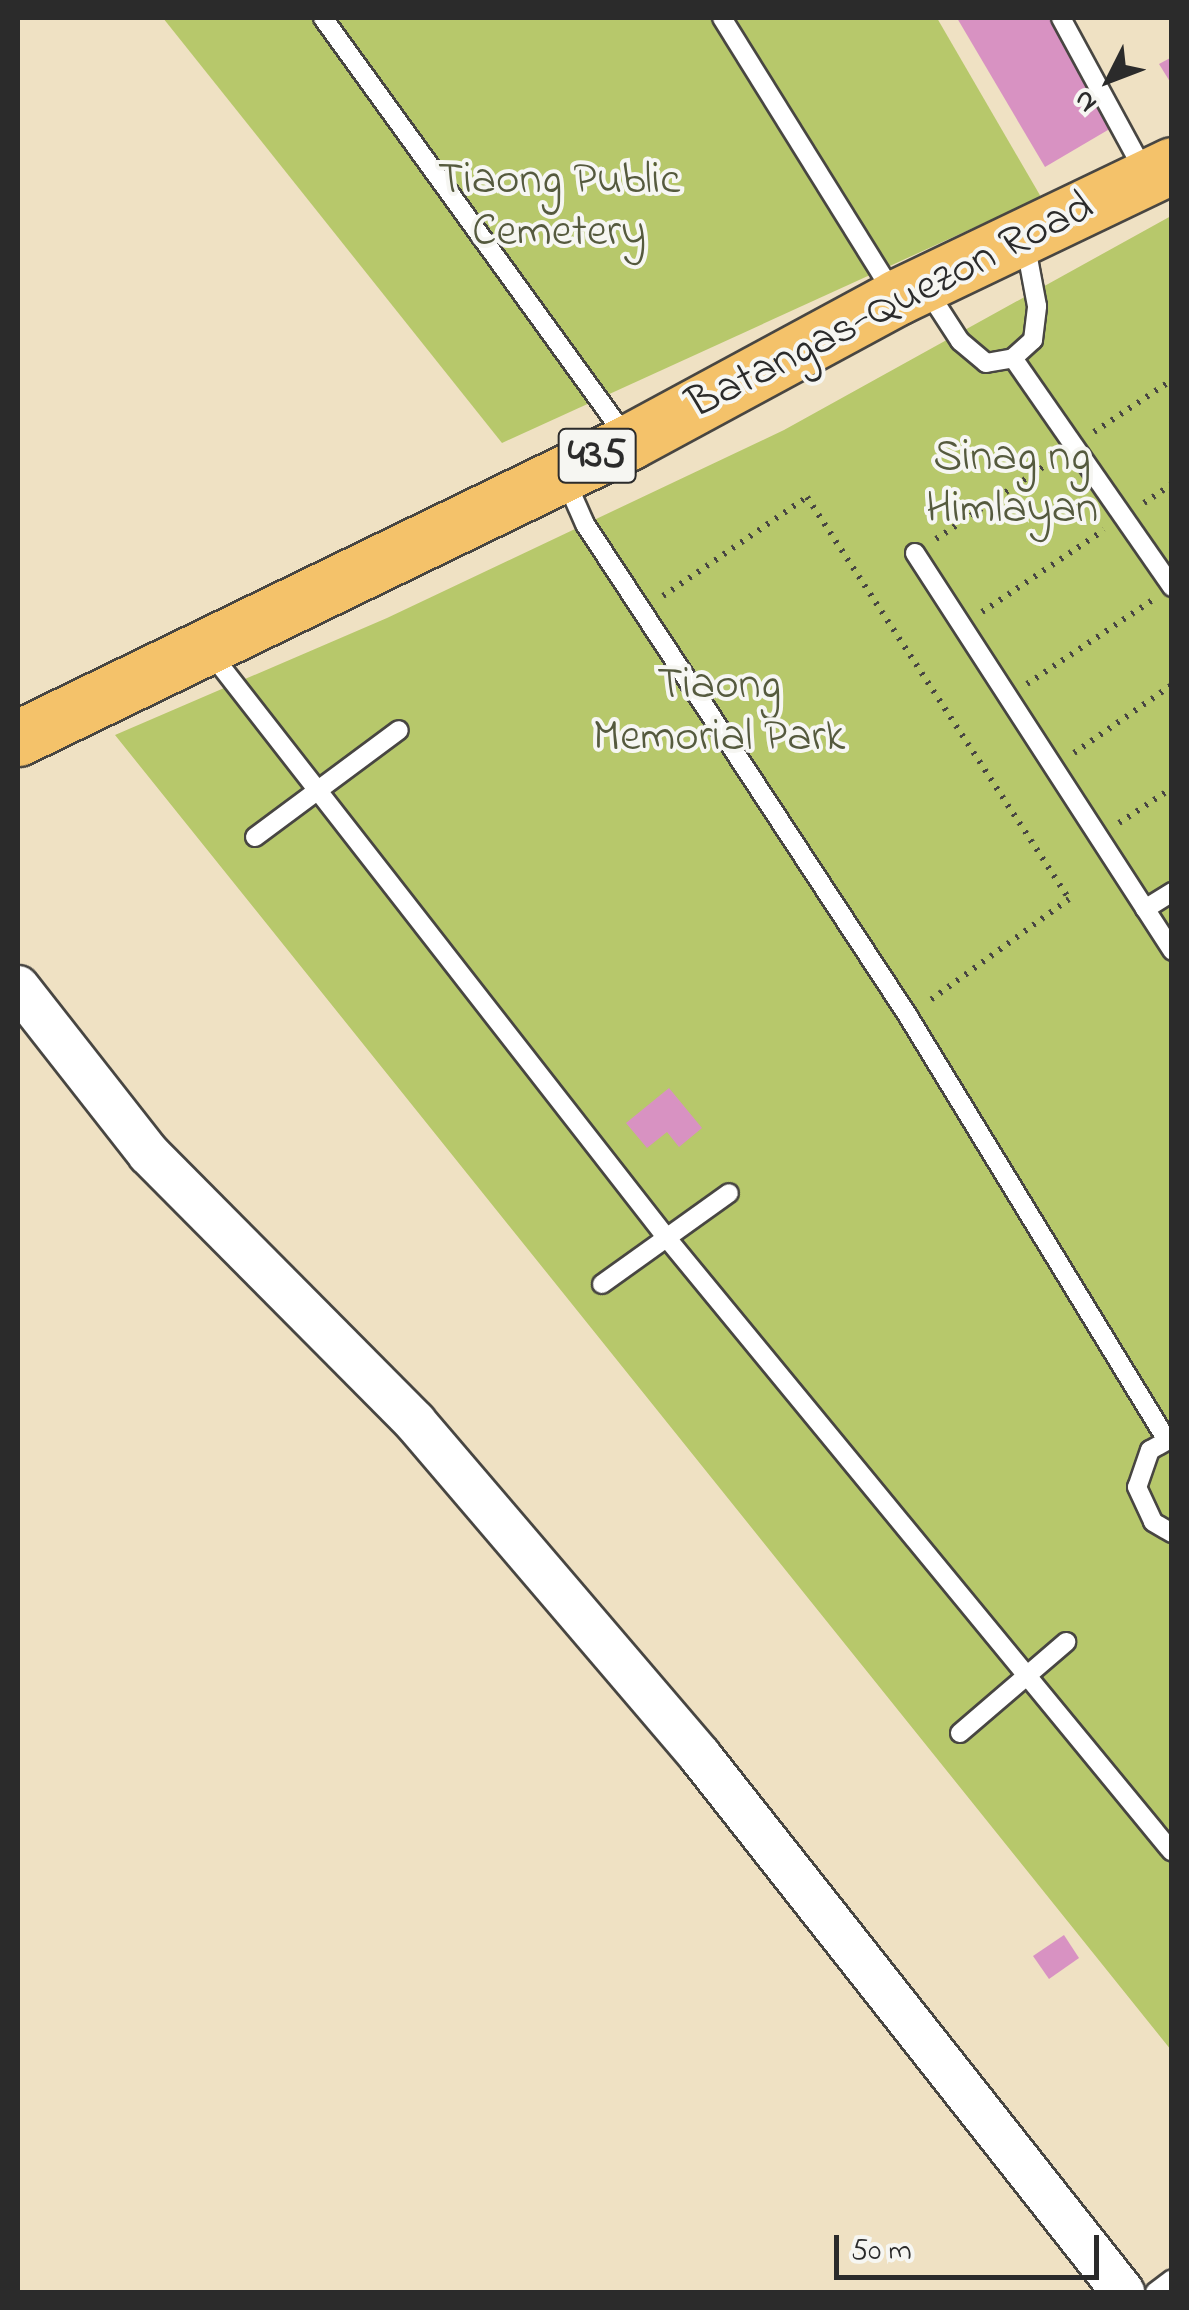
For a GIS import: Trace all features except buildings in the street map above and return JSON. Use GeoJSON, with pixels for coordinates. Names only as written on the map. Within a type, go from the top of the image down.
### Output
{"type":"FeatureCollection","features":[{"type":"Feature","properties":{"kind":"main road","name":"Batangas-Quezon Road"},"geometry":{"type":"LineString","coordinates":[[18,738],[629,442],[910,291],[1159,172]]}},
{"type":"Feature","properties":{"kind":"street"},"geometry":{"type":"LineString","coordinates":[[18,987],[150,1154],[415,1422],[674,1726],[1124,2292]]}},
{"type":"Feature","properties":{"kind":"lane"},"geometry":{"type":"LineString","coordinates":[[323,18],[629,442]]}},
{"type":"Feature","properties":{"kind":"lane"},"geometry":{"type":"LineString","coordinates":[[722,18],[910,291],[986,363],[1012,358],[1033,340],[1037,306],[1024,237]]}},
{"type":"Feature","properties":{"kind":"lane"},"geometry":{"type":"LineString","coordinates":[[1062,18],[1159,172]]}},
{"type":"Feature","properties":{"kind":"lane"},"geometry":{"type":"LineString","coordinates":[[1012,358],[1172,587]]}},
{"type":"Feature","properties":{"kind":"lane"},"geometry":{"type":"LineString","coordinates":[[561,472],[585,524],[908,1016],[1169,1438],[1150,1450],[1137,1486],[1153,1522],[1172,1532]]}},
{"type":"Feature","properties":{"kind":"lane"},"geometry":{"type":"LineString","coordinates":[[916,553],[1172,951]]}},
{"type":"Feature","properties":{"kind":"lane"},"geometry":{"type":"LineString","coordinates":[[204,646],[321,788],[666,1237],[1172,1852]]}},
{"type":"Feature","properties":{"kind":"lane"},"geometry":{"type":"LineString","coordinates":[[255,837],[399,730]]}},
{"type":"Feature","properties":{"kind":"lane"},"geometry":{"type":"LineString","coordinates":[[1145,909],[1172,892]]}},
{"type":"Feature","properties":{"kind":"lane"},"geometry":{"type":"LineString","coordinates":[[602,1284],[729,1193]]}},
{"type":"Feature","properties":{"kind":"lane"},"geometry":{"type":"LineString","coordinates":[[960,1733],[1066,1642]]}},
{"type":"Feature","properties":{"kind":"lane"},"geometry":{"type":"LineString","coordinates":[[1155,2292],[1172,2279]]}},
{"type":"Feature","properties":{"kind":"path"},"geometry":{"type":"LineString","coordinates":[[916,553],[1172,380]]}},
{"type":"Feature","properties":{"kind":"path"},"geometry":{"type":"LineString","coordinates":[[962,626],[1172,484]]}},
{"type":"Feature","properties":{"kind":"path"},"geometry":{"type":"LineString","coordinates":[[642,611],[806,497],[1069,899],[908,1016]]}},
{"type":"Feature","properties":{"kind":"path"},"geometry":{"type":"LineString","coordinates":[[1008,697],[1172,587]]}},
{"type":"Feature","properties":{"kind":"path"},"geometry":{"type":"LineString","coordinates":[[1053,768],[1172,685]]}},
{"type":"Feature","properties":{"kind":"path"},"geometry":{"type":"LineString","coordinates":[[1098,837],[1172,788]]}},
{"type":"Feature","properties":{"kind":"green space","name":"Tiaong Public Cemetery"},"geometry":{"type":"Polygon","coordinates":[[[163,18],[937,18],[1041,197],[502,443],[163,18]]]}},
{"type":"Feature","properties":{"kind":"green space"},"geometry":{"type":"Polygon","coordinates":[[[1171,216],[1171,2050],[115,735],[387,618],[784,430],[1171,216]]]}},
{"type":"Feature","properties":{"kind":"park label","name":"Sinag ng Himlayan"},"geometry":{"type":"Point","coordinates":[1012,485]}},
{"type":"Feature","properties":{"kind":"park label","name":"Tiaong Memorial Park"},"geometry":{"type":"Point","coordinates":[719,713]}}]}
